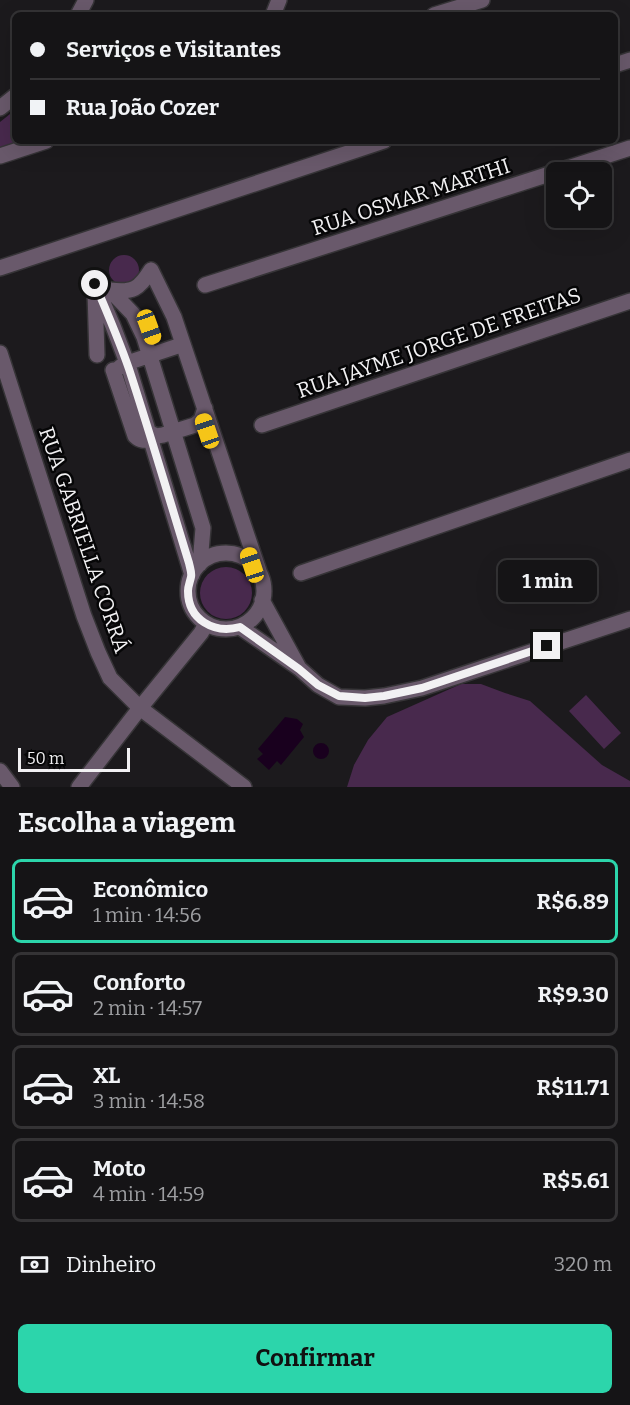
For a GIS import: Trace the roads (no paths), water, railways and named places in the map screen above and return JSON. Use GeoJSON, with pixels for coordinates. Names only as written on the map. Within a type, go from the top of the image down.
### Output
{"type":"FeatureCollection","features":[{"type":"Feature","properties":{"kind":"street"},"geometry":{"type":"LineString","coordinates":[[444,12],[482,0]]}},
{"type":"Feature","properties":{"kind":"street"},"geometry":{"type":"LineString","coordinates":[[0,108],[12,98]]}},
{"type":"Feature","properties":{"kind":"street"},"geometry":{"type":"LineString","coordinates":[[0,156],[37,144]]}},
{"type":"Feature","properties":{"kind":"street"},"geometry":{"type":"LineString","coordinates":[[0,268],[375,144]]}},
{"type":"Feature","properties":{"kind":"street","name":"RUA OSMAR MARTHI"},"geometry":{"type":"LineString","coordinates":[[205,285],[630,148]]}},
{"type":"Feature","properties":{"kind":"street"},"geometry":{"type":"LineString","coordinates":[[110,290],[133,314],[154,354],[185,454],[203,528],[201,565],[189,584],[189,602],[198,618],[206,624],[222,629],[240,627],[248,622],[259,609],[264,592],[214,443],[151,270]]}},
{"type":"Feature","properties":{"kind":"street"},"geometry":{"type":"LineString","coordinates":[[95,284],[110,290],[130,291],[144,282],[151,270]]}},
{"type":"Feature","properties":{"kind":"street"},"geometry":{"type":"LineString","coordinates":[[151,270],[174,317],[203,412],[199,423],[157,436],[153,446]]}},
{"type":"Feature","properties":{"kind":"street"},"geometry":{"type":"LineString","coordinates":[[95,284],[97,355]]}},
{"type":"Feature","properties":{"kind":"street"},"geometry":{"type":"LineString","coordinates":[[95,284],[113,326],[114,369],[153,446],[201,565]]}},
{"type":"Feature","properties":{"kind":"street","name":"RUA JAYME JORGE DE FREITAS"},"geometry":{"type":"LineString","coordinates":[[262,425],[630,301]]}},
{"type":"Feature","properties":{"kind":"street"},"geometry":{"type":"LineString","coordinates":[[114,369],[178,346]]}},
{"type":"Feature","properties":{"kind":"street","name":"RUA GABRIELLA CORRÁ"},"geometry":{"type":"LineString","coordinates":[[0,353],[84,616],[110,678],[140,708],[244,787]]}},
{"type":"Feature","properties":{"kind":"street"},"geometry":{"type":"LineString","coordinates":[[124,438],[130,445],[140,449],[153,446]]}},
{"type":"Feature","properties":{"kind":"street"},"geometry":{"type":"LineString","coordinates":[[301,573],[630,460]]}},
{"type":"Feature","properties":{"kind":"street"},"geometry":{"type":"LineString","coordinates":[[201,565],[225,554],[233,554],[240,556],[257,571]]}},
{"type":"Feature","properties":{"kind":"street"},"geometry":{"type":"LineString","coordinates":[[262,600],[299,669]]}},
{"type":"Feature","properties":{"kind":"street"},"geometry":{"type":"LineString","coordinates":[[240,627],[318,685],[339,696],[365,698],[422,688],[630,619]]}},
{"type":"Feature","properties":{"kind":"street"},"geometry":{"type":"LineString","coordinates":[[79,787],[206,624]]}},
{"type":"Feature","properties":{"kind":"street"},"geometry":{"type":"LineString","coordinates":[[0,771],[12,787]]}}]}
